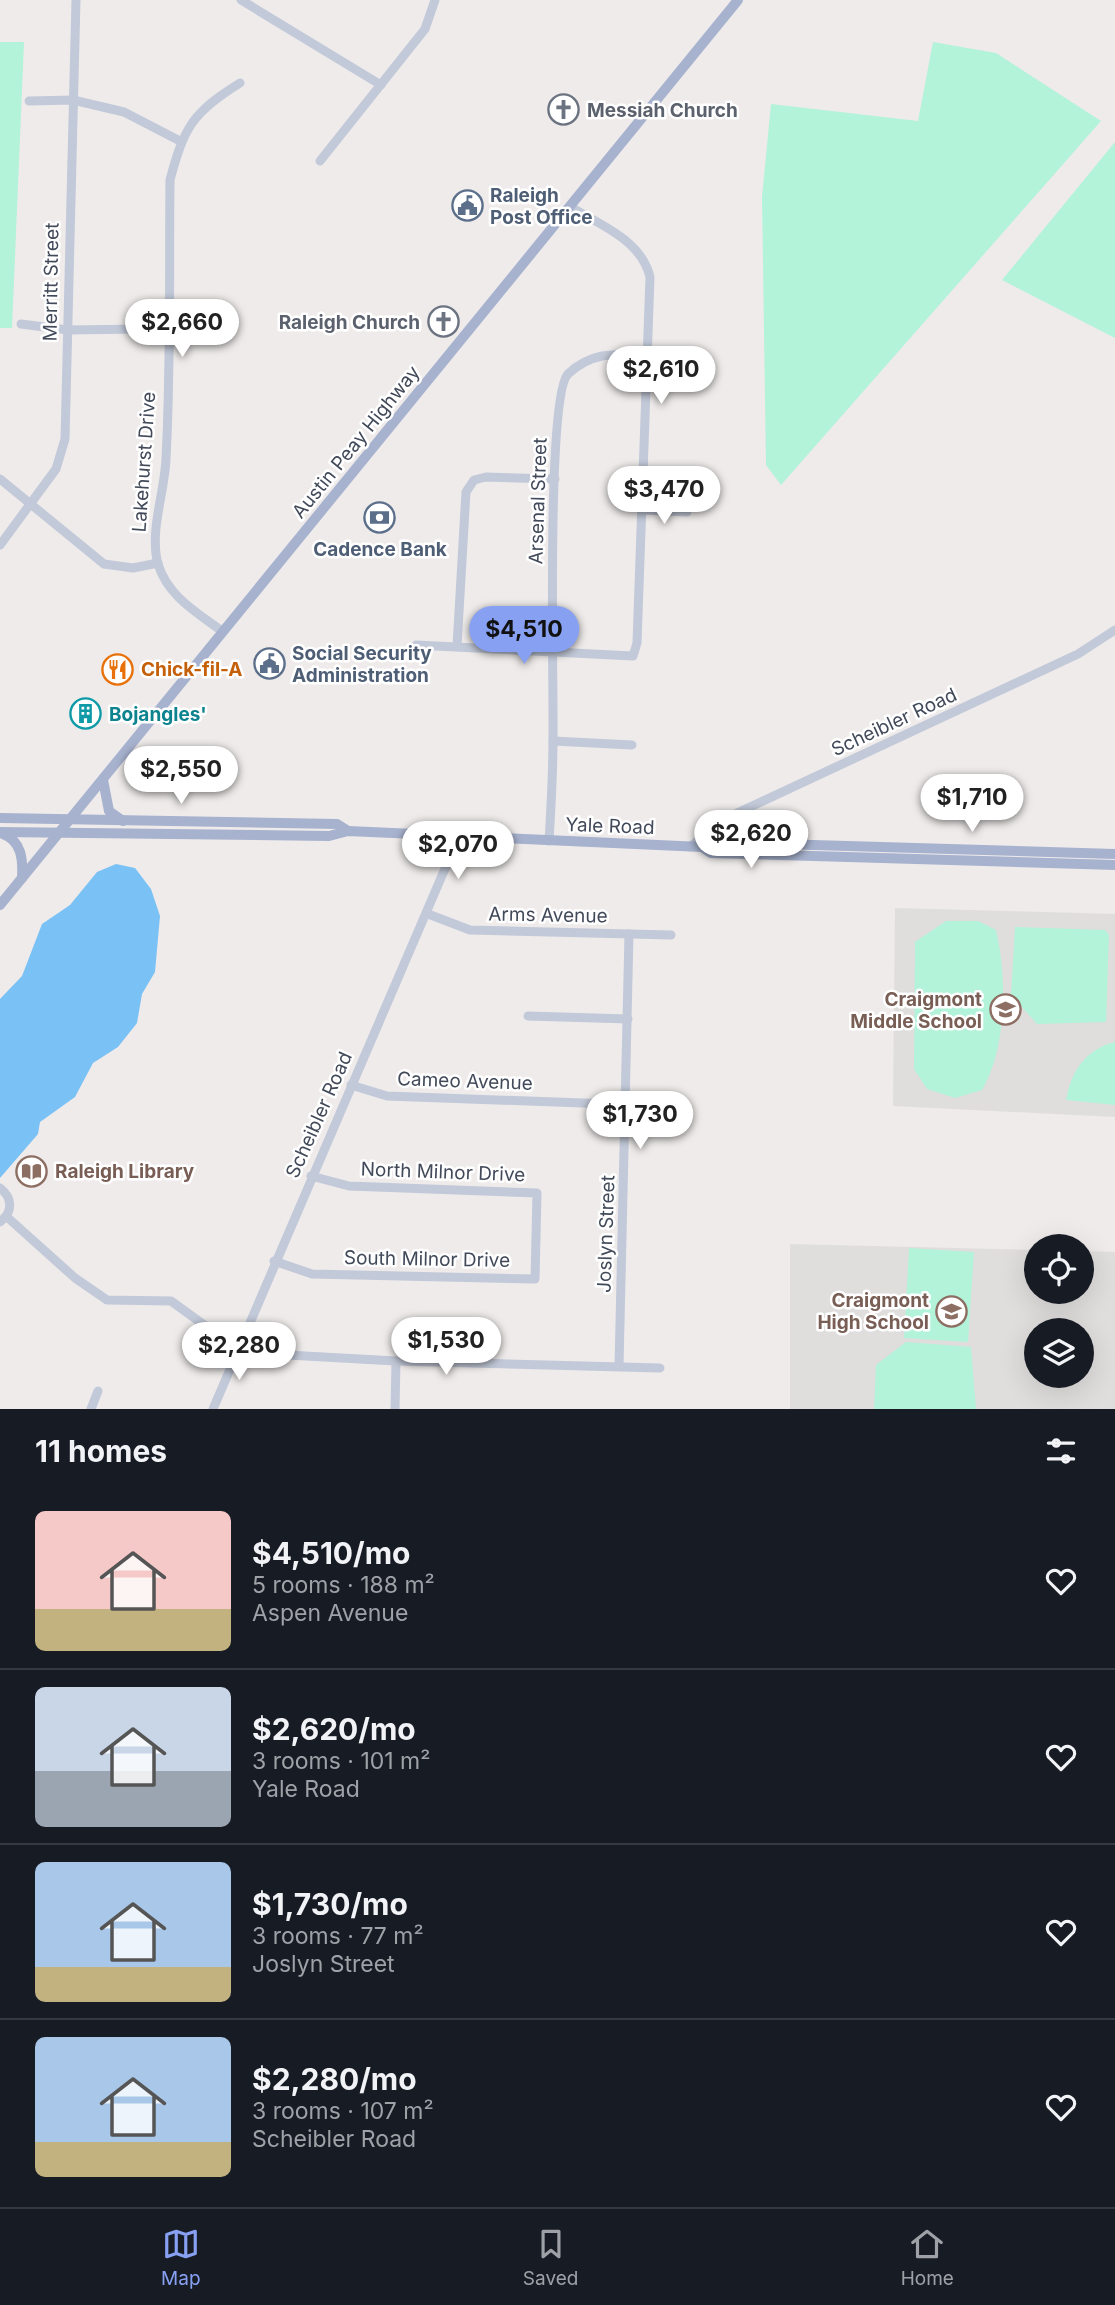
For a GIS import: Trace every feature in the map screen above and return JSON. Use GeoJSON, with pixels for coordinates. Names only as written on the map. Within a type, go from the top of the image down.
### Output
{"type":"FeatureCollection","features":[{"type":"Feature","properties":{"kind":"main road","name":"Austin Peay Highway"},"geometry":{"type":"LineString","coordinates":[[0,905],[738,0]]}},
{"type":"Feature","properties":{"kind":"main road"},"geometry":{"type":"LineString","coordinates":[[103,780],[109,811],[125,822]]}},
{"type":"Feature","properties":{"kind":"main road","name":"Yale Road"},"geometry":{"type":"LineString","coordinates":[[0,818],[337,824],[348,831]]}},
{"type":"Feature","properties":{"kind":"main road","name":"Yale Road"},"geometry":{"type":"LineString","coordinates":[[0,833],[329,836],[348,831],[696,847],[714,842],[1115,854]]}},
{"type":"Feature","properties":{"kind":"main road"},"geometry":{"type":"LineString","coordinates":[[0,833],[14,839],[19,846],[22,878]]}},
{"type":"Feature","properties":{"kind":"main road","name":"Yale Road"},"geometry":{"type":"LineString","coordinates":[[696,847],[711,853],[1115,866]]}},
{"type":"Feature","properties":{"kind":"street","name":"Merritt Street"},"geometry":{"type":"LineString","coordinates":[[0,545],[56,469],[65,439],[76,0]]}},
{"type":"Feature","properties":{"kind":"street"},"geometry":{"type":"LineString","coordinates":[[241,0],[381,85]]}},
{"type":"Feature","properties":{"kind":"street"},"geometry":{"type":"LineString","coordinates":[[320,161],[425,29],[435,0]]}},
{"type":"Feature","properties":{"kind":"street","name":"Lakehurst Drive"},"geometry":{"type":"LineString","coordinates":[[223,632],[180,600],[166,583],[158,562],[156,537],[166,460],[170,180],[180,141],[193,120],[216,98],[240,83]]}},
{"type":"Feature","properties":{"kind":"street"},"geometry":{"type":"LineString","coordinates":[[29,101],[73,100],[124,113],[180,141]]}},
{"type":"Feature","properties":{"kind":"street"},"geometry":{"type":"LineString","coordinates":[[416,645],[552,654],[633,656],[637,643],[643,510],[650,277],[646,259],[632,244],[571,207]]}},
{"type":"Feature","properties":{"kind":"street"},"geometry":{"type":"LineString","coordinates":[[21,324],[68,330],[214,328]]}},
{"type":"Feature","properties":{"kind":"street","name":"Arsenal Street"},"geometry":{"type":"LineString","coordinates":[[549,841],[553,741],[555,479],[560,395],[567,375],[602,353],[648,355]]}},
{"type":"Feature","properties":{"kind":"street"},"geometry":{"type":"LineString","coordinates":[[457,646],[466,492],[474,480],[486,477],[555,479]]}},
{"type":"Feature","properties":{"kind":"street"},"geometry":{"type":"LineString","coordinates":[[0,480],[104,564],[132,568],[158,562]]}},
{"type":"Feature","properties":{"kind":"street"},"geometry":{"type":"LineString","coordinates":[[643,510],[687,512]]}},
{"type":"Feature","properties":{"kind":"street","name":"Scheibler Road"},"geometry":{"type":"LineString","coordinates":[[696,847],[718,822],[1078,654],[1115,629]]}},
{"type":"Feature","properties":{"kind":"street"},"geometry":{"type":"LineString","coordinates":[[553,741],[632,745]]}},
{"type":"Feature","properties":{"kind":"street","name":"Scheibler Road"},"geometry":{"type":"LineString","coordinates":[[212,1409],[311,1176],[428,915],[459,836]]}},
{"type":"Feature","properties":{"kind":"street","name":"Arms Avenue"},"geometry":{"type":"LineString","coordinates":[[428,915],[470,930],[671,935]]}},
{"type":"Feature","properties":{"kind":"street","name":"Joslyn Street"},"geometry":{"type":"LineString","coordinates":[[619,1366],[629,934]]}},
{"type":"Feature","properties":{"kind":"street"},"geometry":{"type":"LineString","coordinates":[[528,1016],[628,1019]]}},
{"type":"Feature","properties":{"kind":"street","name":"Cameo Avenue"},"geometry":{"type":"LineString","coordinates":[[351,1085],[387,1096],[664,1106]]}},
{"type":"Feature","properties":{"kind":"street","name":"North Milnor Drive"},"geometry":{"type":"LineString","coordinates":[[311,1176],[349,1186],[537,1194],[536,1232]]}},
{"type":"Feature","properties":{"kind":"street"},"geometry":{"type":"LineString","coordinates":[[0,1188],[10,1199],[3,1220],[107,1300],[171,1301],[218,1335],[269,1354],[396,1361],[660,1367]]}},
{"type":"Feature","properties":{"kind":"street","name":"South Milnor Drive"},"geometry":{"type":"LineString","coordinates":[[274,1261],[312,1274],[535,1279],[536,1232]]}},
{"type":"Feature","properties":{"kind":"street"},"geometry":{"type":"LineString","coordinates":[[395,1409],[396,1361]]}},
{"type":"Feature","properties":{"kind":"street"},"geometry":{"type":"LineString","coordinates":[[91,1409],[98,1391]]}},
{"type":"Feature","properties":{"kind":"shaded area","name":"Craigmont Middle School"},"geometry":{"type":"Polygon","coordinates":[[[895,908],[1115,914],[1115,1117],[893,1106],[895,908]]]}},
{"type":"Feature","properties":{"kind":"shaded area","name":"Craigmont High School"},"geometry":{"type":"Polygon","coordinates":[[[790,1244],[1024,1250],[1024,1304],[1094,1304],[1094,1251],[1115,1252],[1115,1409],[790,1409],[790,1244]]]}},
{"type":"Feature","properties":{"kind":"green space"},"geometry":{"type":"Polygon","coordinates":[[[0,42],[24,42],[12,328],[0,328],[0,42]]]}},
{"type":"Feature","properties":{"kind":"green space"},"geometry":{"type":"Polygon","coordinates":[[[933,42],[996,53],[1101,121],[781,485],[766,465],[762,197],[771,104],[918,121],[933,42]]]}},
{"type":"Feature","properties":{"kind":"green space"},"geometry":{"type":"Polygon","coordinates":[[[1115,142],[1115,338],[1002,280],[1115,142]]]}},
{"type":"Feature","properties":{"kind":"green space"},"geometry":{"type":"Polygon","coordinates":[[[946,921],[978,921],[996,930],[1002,969],[1000,1033],[990,1073],[982,1090],[955,1098],[927,1089],[914,1069],[915,942],[946,921]]]}},
{"type":"Feature","properties":{"kind":"green space"},"geometry":{"type":"Polygon","coordinates":[[[1015,927],[1105,930],[1109,935],[1106,1022],[1037,1024],[1011,995],[1015,927]]]}},
{"type":"Feature","properties":{"kind":"green space"},"geometry":{"type":"Polygon","coordinates":[[[1115,1042],[1115,1105],[1066,1100],[1068,1089],[1082,1063],[1096,1050],[1115,1042]]]}},
{"type":"Feature","properties":{"kind":"green space"},"geometry":{"type":"Polygon","coordinates":[[[909,1248],[974,1252],[968,1342],[904,1338],[909,1248]]]}},
{"type":"Feature","properties":{"kind":"green space"},"geometry":{"type":"Polygon","coordinates":[[[906,1342],[971,1347],[976,1409],[874,1409],[876,1365],[906,1342]]]}},
{"type":"Feature","properties":{"kind":"water"},"geometry":{"type":"Polygon","coordinates":[[[116,864],[135,868],[151,889],[160,916],[155,972],[142,994],[137,1023],[118,1047],[93,1063],[75,1097],[40,1122],[38,1134],[0,1178],[0,999],[22,976],[42,924],[70,905],[97,872],[116,864]]]}},
{"type":"Feature","properties":{"kind":"place","name":"Messiah Church"},"geometry":{"type":"Point","coordinates":[564,110]}},
{"type":"Feature","properties":{"kind":"place","name":"Raleigh Post Office"},"geometry":{"type":"Point","coordinates":[467,206]}},
{"type":"Feature","properties":{"kind":"place","name":"Raleigh Church"},"geometry":{"type":"Point","coordinates":[443,322]}},
{"type":"Feature","properties":{"kind":"place","name":"Cadence Bank"},"geometry":{"type":"Point","coordinates":[380,518]}},
{"type":"Feature","properties":{"kind":"place","name":"Social Security Administration"},"geometry":{"type":"Point","coordinates":[269,664]}},
{"type":"Feature","properties":{"kind":"place","name":"Chick-fil-A"},"geometry":{"type":"Point","coordinates":[118,669]}},
{"type":"Feature","properties":{"kind":"place","name":"Bojangles'"},"geometry":{"type":"Point","coordinates":[86,714]}},
{"type":"Feature","properties":{"kind":"place","name":"Craigmont Middle School"},"geometry":{"type":"Point","coordinates":[1005,1010]}},
{"type":"Feature","properties":{"kind":"place","name":"Raleigh Library"},"geometry":{"type":"Point","coordinates":[32,1171]}},
{"type":"Feature","properties":{"kind":"place","name":"Craigmont High School"},"geometry":{"type":"Point","coordinates":[952,1311]}}]}
